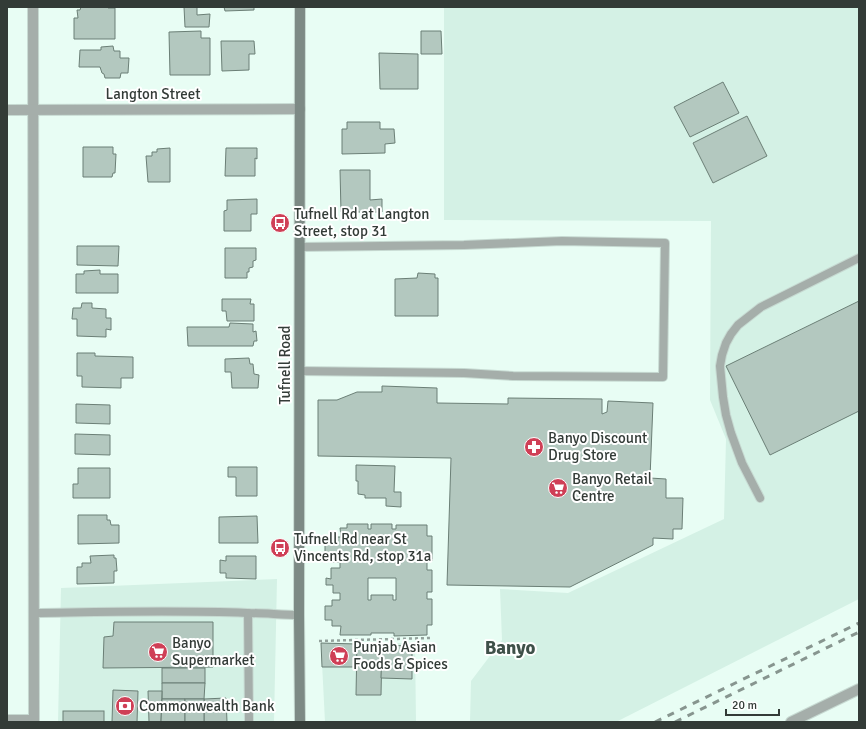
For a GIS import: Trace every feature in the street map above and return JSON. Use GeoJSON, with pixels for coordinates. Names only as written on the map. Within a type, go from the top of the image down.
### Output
{"type":"FeatureCollection","features":[{"type":"Feature","properties":{"kind":"street"},"geometry":{"type":"LineString","coordinates":[[33,7],[34,721]]}},
{"type":"Feature","properties":{"kind":"street","name":"Tufnell Road"},"geometry":{"type":"LineString","coordinates":[[300,7],[300,722]]}},
{"type":"Feature","properties":{"kind":"street","name":"Langton Street"},"geometry":{"type":"LineString","coordinates":[[7,110],[300,109]]}},
{"type":"Feature","properties":{"kind":"street"},"geometry":{"type":"LineString","coordinates":[[791,722],[859,689]]}},
{"type":"Feature","properties":{"kind":"lane"},"geometry":{"type":"LineString","coordinates":[[300,247],[464,245],[562,241],[666,243],[663,376],[513,376],[464,373],[300,371]]}},
{"type":"Feature","properties":{"kind":"lane"},"geometry":{"type":"LineString","coordinates":[[760,498],[742,463],[726,415],[720,366],[726,343],[738,326],[761,307],[859,258]]}},
{"type":"Feature","properties":{"kind":"lane"},"geometry":{"type":"LineString","coordinates":[[33,613],[114,611],[299,615]]}},
{"type":"Feature","properties":{"kind":"lane"},"geometry":{"type":"LineString","coordinates":[[248,613],[249,722]]}},
{"type":"Feature","properties":{"kind":"lane"},"geometry":{"type":"LineString","coordinates":[[7,719],[34,721]]}},
{"type":"Feature","properties":{"kind":"path"},"geometry":{"type":"LineString","coordinates":[[319,641],[430,638]]}},
{"type":"Feature","properties":{"kind":"shaded area"},"geometry":{"type":"Polygon","coordinates":[[[444,7],[859,7],[859,599],[616,722],[470,722],[471,681],[502,640],[500,589],[568,593],[724,519],[726,439],[710,400],[711,221],[444,220],[444,7]]]}},
{"type":"Feature","properties":{"kind":"shaded area"},"geometry":{"type":"Polygon","coordinates":[[[277,579],[274,722],[58,722],[61,588],[277,579]]]}},
{"type":"Feature","properties":{"kind":"shaded area"},"geometry":{"type":"Polygon","coordinates":[[[321,643],[415,643],[416,722],[325,722],[321,643]]]}},
{"type":"Feature","properties":{"kind":"building"},"geometry":{"type":"Polygon","coordinates":[[[81,7],[115,8],[115,39],[74,39],[74,18],[78,18],[77,10],[80,10],[81,7]]]}},
{"type":"Feature","properties":{"kind":"building"},"geometry":{"type":"Polygon","coordinates":[[[184,7],[197,7],[197,15],[210,14],[209,27],[185,27],[184,7]]]}},
{"type":"Feature","properties":{"kind":"building"},"geometry":{"type":"Polygon","coordinates":[[[224,7],[254,7],[254,10],[225,11],[224,7]]]}},
{"type":"Feature","properties":{"kind":"building"},"geometry":{"type":"Polygon","coordinates":[[[201,31],[201,38],[210,38],[210,75],[170,75],[169,32],[201,31]]]}},
{"type":"Feature","properties":{"kind":"building"},"geometry":{"type":"Polygon","coordinates":[[[421,31],[441,31],[442,54],[421,54],[421,31]]]}},
{"type":"Feature","properties":{"kind":"building"},"geometry":{"type":"Polygon","coordinates":[[[221,41],[254,41],[255,54],[249,54],[249,70],[222,71],[221,41]]]}},
{"type":"Feature","properties":{"kind":"building"},"geometry":{"type":"Polygon","coordinates":[[[113,46],[114,51],[120,51],[120,58],[129,58],[128,73],[121,73],[120,78],[105,78],[100,67],[79,67],[80,50],[101,50],[101,47],[113,46]]]}},
{"type":"Feature","properties":{"kind":"building"},"geometry":{"type":"Polygon","coordinates":[[[379,53],[418,54],[418,89],[380,89],[379,53]]]}},
{"type":"Feature","properties":{"kind":"building"},"geometry":{"type":"Polygon","coordinates":[[[723,82],[739,113],[690,137],[674,107],[723,82]]]}},
{"type":"Feature","properties":{"kind":"building"},"geometry":{"type":"Polygon","coordinates":[[[747,116],[767,156],[713,183],[693,143],[747,116]]]}},
{"type":"Feature","properties":{"kind":"building"},"geometry":{"type":"Polygon","coordinates":[[[347,122],[380,122],[380,129],[394,129],[395,143],[385,144],[385,153],[342,154],[342,129],[347,129],[347,122]]]}},
{"type":"Feature","properties":{"kind":"building"},"geometry":{"type":"Polygon","coordinates":[[[83,147],[113,147],[113,154],[116,154],[115,173],[113,173],[112,177],[83,177],[83,147]]]}},
{"type":"Feature","properties":{"kind":"building"},"geometry":{"type":"Polygon","coordinates":[[[170,148],[170,182],[148,182],[146,156],[152,156],[152,152],[157,152],[157,149],[170,148]]]}},
{"type":"Feature","properties":{"kind":"building"},"geometry":{"type":"Polygon","coordinates":[[[226,148],[257,148],[257,159],[255,158],[255,176],[225,176],[226,148]]]}},
{"type":"Feature","properties":{"kind":"building"},"geometry":{"type":"Polygon","coordinates":[[[340,170],[370,170],[370,200],[382,199],[382,212],[341,212],[340,170]]]}},
{"type":"Feature","properties":{"kind":"building"},"geometry":{"type":"Polygon","coordinates":[[[257,199],[257,214],[251,214],[251,231],[224,231],[224,211],[227,210],[227,200],[257,199]]]}},
{"type":"Feature","properties":{"kind":"building"},"geometry":{"type":"Polygon","coordinates":[[[77,246],[119,246],[118,266],[77,265],[77,246]]]}},
{"type":"Feature","properties":{"kind":"building"},"geometry":{"type":"Polygon","coordinates":[[[225,248],[256,248],[256,260],[253,261],[253,267],[249,268],[249,272],[247,272],[247,278],[225,278],[225,248]]]}},
{"type":"Feature","properties":{"kind":"building"},"geometry":{"type":"Polygon","coordinates":[[[100,270],[100,274],[118,274],[118,293],[76,293],[76,274],[84,274],[84,271],[100,270]]]}},
{"type":"Feature","properties":{"kind":"building"},"geometry":{"type":"Polygon","coordinates":[[[418,273],[435,274],[435,278],[438,278],[438,316],[395,316],[395,279],[417,278],[418,273]]]}},
{"type":"Feature","properties":{"kind":"building"},"geometry":{"type":"Polygon","coordinates":[[[222,299],[251,299],[250,304],[254,304],[254,321],[227,321],[226,311],[222,311],[222,299]]]}},
{"type":"Feature","properties":{"kind":"building"},"geometry":{"type":"Polygon","coordinates":[[[859,301],[859,411],[770,455],[726,366],[859,301]]]}},
{"type":"Feature","properties":{"kind":"building"},"geometry":{"type":"Polygon","coordinates":[[[82,303],[92,303],[92,308],[106,309],[106,318],[111,318],[111,330],[106,329],[106,337],[77,336],[77,319],[72,319],[73,308],[81,308],[82,303]]]}},
{"type":"Feature","properties":{"kind":"building"},"geometry":{"type":"Polygon","coordinates":[[[230,323],[253,324],[253,332],[256,331],[257,341],[254,341],[253,346],[188,346],[187,327],[229,327],[230,323]]]}},
{"type":"Feature","properties":{"kind":"building"},"geometry":{"type":"Polygon","coordinates":[[[77,353],[95,353],[95,356],[133,357],[133,378],[121,378],[121,388],[82,387],[82,376],[77,376],[77,353]]]}},
{"type":"Feature","properties":{"kind":"building"},"geometry":{"type":"Polygon","coordinates":[[[249,358],[250,364],[253,364],[254,374],[259,375],[258,388],[232,388],[231,372],[225,372],[225,359],[249,358]]]}},
{"type":"Feature","properties":{"kind":"building","name":"Banyo Retail Centre"},"geometry":{"type":"Polygon","coordinates":[[[382,386],[437,388],[437,403],[508,404],[508,398],[602,399],[602,414],[607,412],[608,401],[653,403],[650,478],[666,479],[666,498],[683,498],[682,529],[673,529],[673,539],[653,538],[653,545],[570,587],[447,585],[451,458],[318,456],[318,400],[337,400],[357,392],[382,392],[382,386]]]}},
{"type":"Feature","properties":{"kind":"building"},"geometry":{"type":"Polygon","coordinates":[[[76,404],[110,405],[110,424],[76,423],[76,404]]]}},
{"type":"Feature","properties":{"kind":"building"},"geometry":{"type":"Polygon","coordinates":[[[75,434],[110,435],[110,455],[75,454],[75,434]]]}},
{"type":"Feature","properties":{"kind":"building"},"geometry":{"type":"Polygon","coordinates":[[[356,465],[395,466],[394,492],[401,492],[401,507],[386,506],[386,498],[365,498],[365,495],[358,494],[356,465]]]}},
{"type":"Feature","properties":{"kind":"building"},"geometry":{"type":"Polygon","coordinates":[[[228,467],[257,467],[257,496],[236,496],[236,477],[228,477],[228,467]]]}},
{"type":"Feature","properties":{"kind":"building"},"geometry":{"type":"Polygon","coordinates":[[[78,468],[110,468],[110,498],[73,498],[73,484],[78,484],[78,468]]]}},
{"type":"Feature","properties":{"kind":"building"},"geometry":{"type":"Polygon","coordinates":[[[78,515],[107,515],[107,520],[110,520],[111,525],[119,525],[119,543],[78,544],[78,515]]]}},
{"type":"Feature","properties":{"kind":"building"},"geometry":{"type":"Polygon","coordinates":[[[257,516],[258,543],[219,543],[219,517],[257,516]]]}},
{"type":"Feature","properties":{"kind":"building"},"geometry":{"type":"Polygon","coordinates":[[[347,524],[368,524],[368,529],[371,529],[371,524],[392,524],[392,529],[396,529],[396,525],[427,525],[427,536],[432,536],[432,561],[427,561],[427,570],[432,570],[432,592],[427,592],[427,599],[432,599],[432,625],[427,625],[427,635],[394,636],[394,633],[371,633],[371,635],[340,635],[341,626],[332,626],[332,620],[325,620],[325,606],[332,606],[332,600],[340,600],[340,593],[333,593],[333,585],[326,585],[326,578],[331,579],[331,568],[340,568],[340,562],[332,562],[332,557],[325,557],[325,543],[333,543],[332,537],[341,537],[340,528],[347,528],[347,524]],[[368,578],[368,600],[371,600],[371,595],[393,595],[393,600],[396,600],[396,578],[368,578]]]}},
{"type":"Feature","properties":{"kind":"building"},"geometry":{"type":"Polygon","coordinates":[[[114,555],[114,558],[116,558],[117,571],[114,571],[114,583],[77,584],[77,567],[82,567],[82,563],[91,563],[90,556],[114,555]]]}},
{"type":"Feature","properties":{"kind":"building"},"geometry":{"type":"Polygon","coordinates":[[[226,556],[256,556],[256,579],[226,578],[226,573],[220,573],[220,560],[226,561],[226,556]]]}},
{"type":"Feature","properties":{"kind":"building","name":"Banyo Supermarket"},"geometry":{"type":"Polygon","coordinates":[[[114,622],[213,622],[213,667],[103,668],[104,637],[113,636],[114,622]]]}},
{"type":"Feature","properties":{"kind":"building","name":"Punjab Asian Foods & Spices"},"geometry":{"type":"Polygon","coordinates":[[[321,643],[357,644],[357,667],[322,667],[321,643]]]}},
{"type":"Feature","properties":{"kind":"building"},"geometry":{"type":"Polygon","coordinates":[[[357,644],[382,645],[381,695],[356,695],[357,644]]]}},
{"type":"Feature","properties":{"kind":"building"},"geometry":{"type":"Polygon","coordinates":[[[382,645],[412,646],[412,679],[381,678],[382,645]]]}},
{"type":"Feature","properties":{"kind":"building"},"geometry":{"type":"Polygon","coordinates":[[[162,668],[205,668],[205,683],[162,683],[162,668]]]}},
{"type":"Feature","properties":{"kind":"building"},"geometry":{"type":"Polygon","coordinates":[[[162,683],[205,683],[204,699],[162,699],[162,683]]]}},
{"type":"Feature","properties":{"kind":"building","name":"Commonwealth Bank"},"geometry":{"type":"Polygon","coordinates":[[[113,690],[138,691],[137,722],[112,722],[113,690]]]}},
{"type":"Feature","properties":{"kind":"building"},"geometry":{"type":"Polygon","coordinates":[[[148,691],[162,691],[161,722],[149,722],[148,691]]]}},
{"type":"Feature","properties":{"kind":"building"},"geometry":{"type":"Polygon","coordinates":[[[226,698],[227,722],[204,722],[204,699],[226,698]]]}},
{"type":"Feature","properties":{"kind":"building"},"geometry":{"type":"Polygon","coordinates":[[[162,699],[185,699],[185,722],[161,722],[162,699]]]}},
{"type":"Feature","properties":{"kind":"building"},"geometry":{"type":"Polygon","coordinates":[[[185,699],[204,699],[204,722],[185,722],[185,699]]]}},
{"type":"Feature","properties":{"kind":"building"},"geometry":{"type":"Polygon","coordinates":[[[63,711],[104,711],[104,722],[63,722],[63,711]]]}},
{"type":"Feature","properties":{"kind":"railway"},"geometry":{"type":"LineString","coordinates":[[655,722],[859,623]]}},
{"type":"Feature","properties":{"kind":"railway"},"geometry":{"type":"LineString","coordinates":[[675,722],[859,632]]}},
{"type":"Feature","properties":{"kind":"place","name":"Tufnell Rd at Langton Street, stop 31"},"geometry":{"type":"Point","coordinates":[280,223]}},
{"type":"Feature","properties":{"kind":"place","name":"Banyo Discount Drug Store"},"geometry":{"type":"Point","coordinates":[534,447]}},
{"type":"Feature","properties":{"kind":"place","name":"Banyo Retail Centre"},"geometry":{"type":"Point","coordinates":[558,488]}},
{"type":"Feature","properties":{"kind":"place","name":"Tufnell Rd near St Vincents Rd, stop 31a"},"geometry":{"type":"Point","coordinates":[280,548]}},
{"type":"Feature","properties":{"kind":"place","name":"Banyo Supermarket"},"geometry":{"type":"Point","coordinates":[158,652]}},
{"type":"Feature","properties":{"kind":"place","name":"Punjab Asian Foods & Spices"},"geometry":{"type":"Point","coordinates":[339,656]}},
{"type":"Feature","properties":{"kind":"place","name":"Commonwealth Bank"},"geometry":{"type":"Point","coordinates":[125,706]}},
{"type":"Feature","properties":{"kind":"district","name":"Banyo"},"geometry":{"type":"Point","coordinates":[510,648]}}]}
